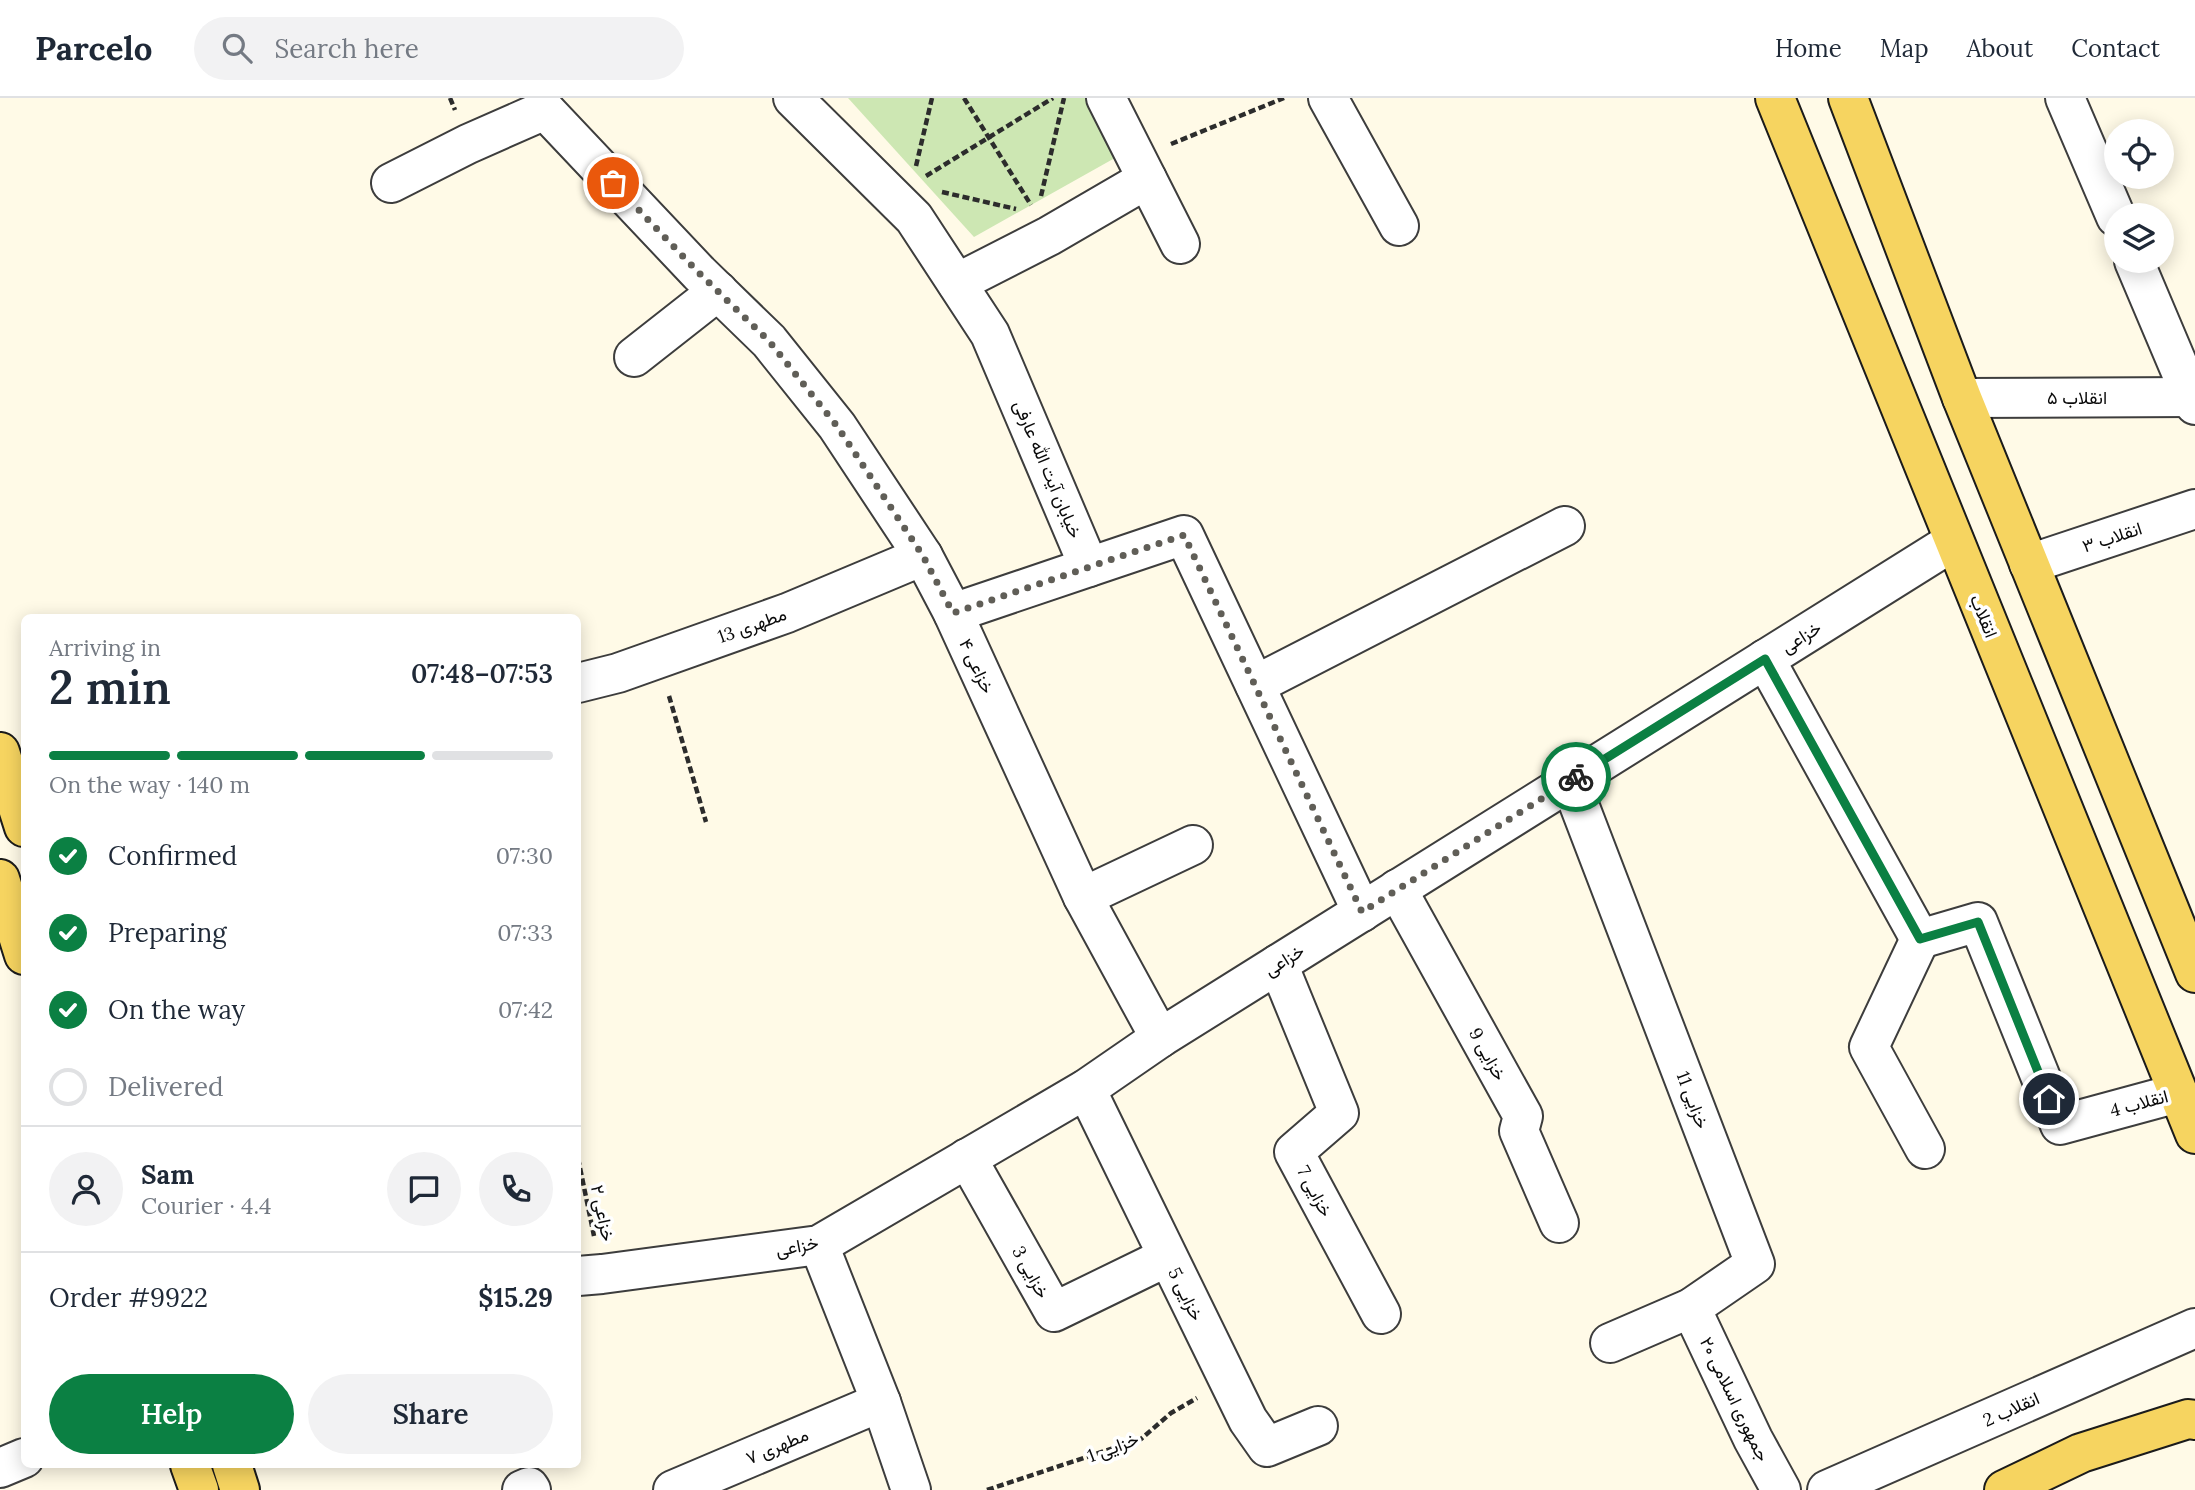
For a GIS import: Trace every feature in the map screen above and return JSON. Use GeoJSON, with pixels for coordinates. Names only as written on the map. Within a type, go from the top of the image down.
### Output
{"type":"FeatureCollection","features":[{"type":"Feature","properties":{"kind":"main road","name":"انقلاب"},"geometry":{"type":"LineString","coordinates":[[1774,98],[2195,1134]]}},
{"type":"Feature","properties":{"kind":"main road"},"geometry":{"type":"LineString","coordinates":[[1848,98],[1962,398],[2195,973]]}},
{"type":"Feature","properties":{"kind":"main road"},"geometry":{"type":"LineString","coordinates":[[10,760],[21,813]]}},
{"type":"Feature","properties":{"kind":"main road"},"geometry":{"type":"LineString","coordinates":[[0,879],[21,946]]}},
{"type":"Feature","properties":{"kind":"main road"},"geometry":{"type":"LineString","coordinates":[[2004,1490],[2081,1453],[2188,1419],[2195,1420]]}},
{"type":"Feature","properties":{"kind":"main road"},"geometry":{"type":"LineString","coordinates":[[191,1468],[199,1490]]}},
{"type":"Feature","properties":{"kind":"main road"},"geometry":{"type":"LineString","coordinates":[[233,1468],[240,1490]]}},
{"type":"Feature","properties":{"kind":"street","name":"خیابان آیت الله عارفی"},"geometry":{"type":"LineString","coordinates":[[793,98],[902,190],[914,218],[990,334],[1089,567]]}},
{"type":"Feature","properties":{"kind":"street"},"geometry":{"type":"LineString","coordinates":[[1106,98],[1180,244]]}},
{"type":"Feature","properties":{"kind":"street"},"geometry":{"type":"LineString","coordinates":[[1328,98],[1399,226]]}},
{"type":"Feature","properties":{"kind":"street"},"geometry":{"type":"LineString","coordinates":[[2065,98],[2110,203]]}},
{"type":"Feature","properties":{"kind":"street"},"geometry":{"type":"LineString","coordinates":[[391,183],[548,104]]}},
{"type":"Feature","properties":{"kind":"street","name":"خزاعی ۴"},"geometry":{"type":"LineString","coordinates":[[548,104],[718,291],[769,341],[837,426],[923,556],[953,613],[1083,897],[1160,1038]]}},
{"type":"Feature","properties":{"kind":"street"},"geometry":{"type":"LineString","coordinates":[[957,283],[1043,225],[1142,169]]}},
{"type":"Feature","properties":{"kind":"street"},"geometry":{"type":"LineString","coordinates":[[2139,273],[2194,400]]}},
{"type":"Feature","properties":{"kind":"street"},"geometry":{"type":"LineString","coordinates":[[634,357],[718,291]]}},
{"type":"Feature","properties":{"kind":"street","name":"انقلاب ۵"},"geometry":{"type":"LineString","coordinates":[[1962,398],[2194,400]]}},
{"type":"Feature","properties":{"kind":"street","name":"انقلاب ۳"},"geometry":{"type":"LineString","coordinates":[[2029,564],[2195,509]]}},
{"type":"Feature","properties":{"kind":"street"},"geometry":{"type":"LineString","coordinates":[[1255,685],[1565,526]]}},
{"type":"Feature","properties":{"kind":"street"},"geometry":{"type":"LineString","coordinates":[[953,613],[1184,535],[1362,912]]}},
{"type":"Feature","properties":{"kind":"street","name":"خزاعی"},"geometry":{"type":"LineString","coordinates":[[590,1275],[819,1245],[1086,1089],[1160,1038],[1954,541]]}},
{"type":"Feature","properties":{"kind":"street","name":"مطهری 13"},"geometry":{"type":"LineString","coordinates":[[581,682],[618,673],[787,613],[923,556]]}},
{"type":"Feature","properties":{"kind":"street"},"geometry":{"type":"LineString","coordinates":[[1765,659],[1920,939],[1869,1047],[1925,1149]]}},
{"type":"Feature","properties":{"kind":"street","name":"خزایی 11"},"geometry":{"type":"LineString","coordinates":[[1570,781],[1755,1264],[1691,1308],[1610,1343]]}},
{"type":"Feature","properties":{"kind":"street"},"geometry":{"type":"LineString","coordinates":[[1083,897],[1193,845]]}},
{"type":"Feature","properties":{"kind":"street","name":"خزایی 9"},"geometry":{"type":"LineString","coordinates":[[1397,889],[1523,1116],[1519,1131],[1559,1223]]}},
{"type":"Feature","properties":{"kind":"street","name":"انقلاب 4"},"geometry":{"type":"LineString","coordinates":[[1920,939],[1978,922],[2060,1125],[2178,1093]]}},
{"type":"Feature","properties":{"kind":"street","name":"خزایی 7"},"geometry":{"type":"LineString","coordinates":[[1278,964],[1339,1114],[1294,1152],[1381,1314]]}},
{"type":"Feature","properties":{"kind":"street","name":"خزایی 5"},"geometry":{"type":"LineString","coordinates":[[1086,1089],[1248,1420],[1267,1447],[1318,1426]]}},
{"type":"Feature","properties":{"kind":"street","name":"خزایی 3"},"geometry":{"type":"LineString","coordinates":[[967,1158],[1054,1312],[1167,1257]]}},
{"type":"Feature","properties":{"kind":"street"},"geometry":{"type":"LineString","coordinates":[[819,1245],[881,1402],[911,1490]]}},
{"type":"Feature","properties":{"kind":"street","name":"جمهوری اسلامی ۲۰"},"geometry":{"type":"LineString","coordinates":[[1691,1308],[1753,1439],[1781,1490]]}},
{"type":"Feature","properties":{"kind":"street","name":"انقلاب 2"},"geometry":{"type":"LineString","coordinates":[[1827,1490],[2195,1328]]}},
{"type":"Feature","properties":{"kind":"street","name":"مطهری ۷"},"geometry":{"type":"LineString","coordinates":[[673,1490],[881,1402]]}},
{"type":"Feature","properties":{"kind":"street"},"geometry":{"type":"LineString","coordinates":[[0,1468],[21,1459]]}},
{"type":"Feature","properties":{"kind":"street"},"geometry":{"type":"LineString","coordinates":[[522,1490],[529,1487],[531,1490]]}},
{"type":"Feature","properties":{"kind":"path"},"geometry":{"type":"LineString","coordinates":[[902,190],[932,98]]}},
{"type":"Feature","properties":{"kind":"path"},"geometry":{"type":"LineString","coordinates":[[964,98],[1043,225]]}},
{"type":"Feature","properties":{"kind":"path"},"geometry":{"type":"LineString","coordinates":[[902,190],[1053,98]]}},
{"type":"Feature","properties":{"kind":"path"},"geometry":{"type":"LineString","coordinates":[[1043,225],[1064,98]]}},
{"type":"Feature","properties":{"kind":"path"},"geometry":{"type":"LineString","coordinates":[[1142,169],[1284,98]]}},
{"type":"Feature","properties":{"kind":"path"},"geometry":{"type":"LineString","coordinates":[[902,190],[1043,225]]}},
{"type":"Feature","properties":{"kind":"path"},"geometry":{"type":"LineString","coordinates":[[659,659],[706,822]]}},
{"type":"Feature","properties":{"kind":"path","name":"خزاعی ۲"},"geometry":{"type":"LineString","coordinates":[[581,1186],[590,1275]]}},
{"type":"Feature","properties":{"kind":"path","name":"خزایی 1"},"geometry":{"type":"LineString","coordinates":[[986,1490],[1141,1439],[1171,1413],[1228,1380]]}},
{"type":"Feature","properties":{"kind":"green space"},"geometry":{"type":"Polygon","coordinates":[[[848,98],[1093,98],[1122,154],[974,237],[848,98]]]}},
{"type":"Feature","properties":{"kind":"way so far"},"geometry":{"type":"LineString","coordinates":[[613,183],[769,341],[837,426],[923,556],[953,613],[1184,535],[1362,912],[1576,777]]}},
{"type":"Feature","properties":{"kind":"route"},"geometry":{"type":"LineString","coordinates":[[1576,777],[1765,659],[1920,939],[1978,922],[2049,1099]]}}]}
